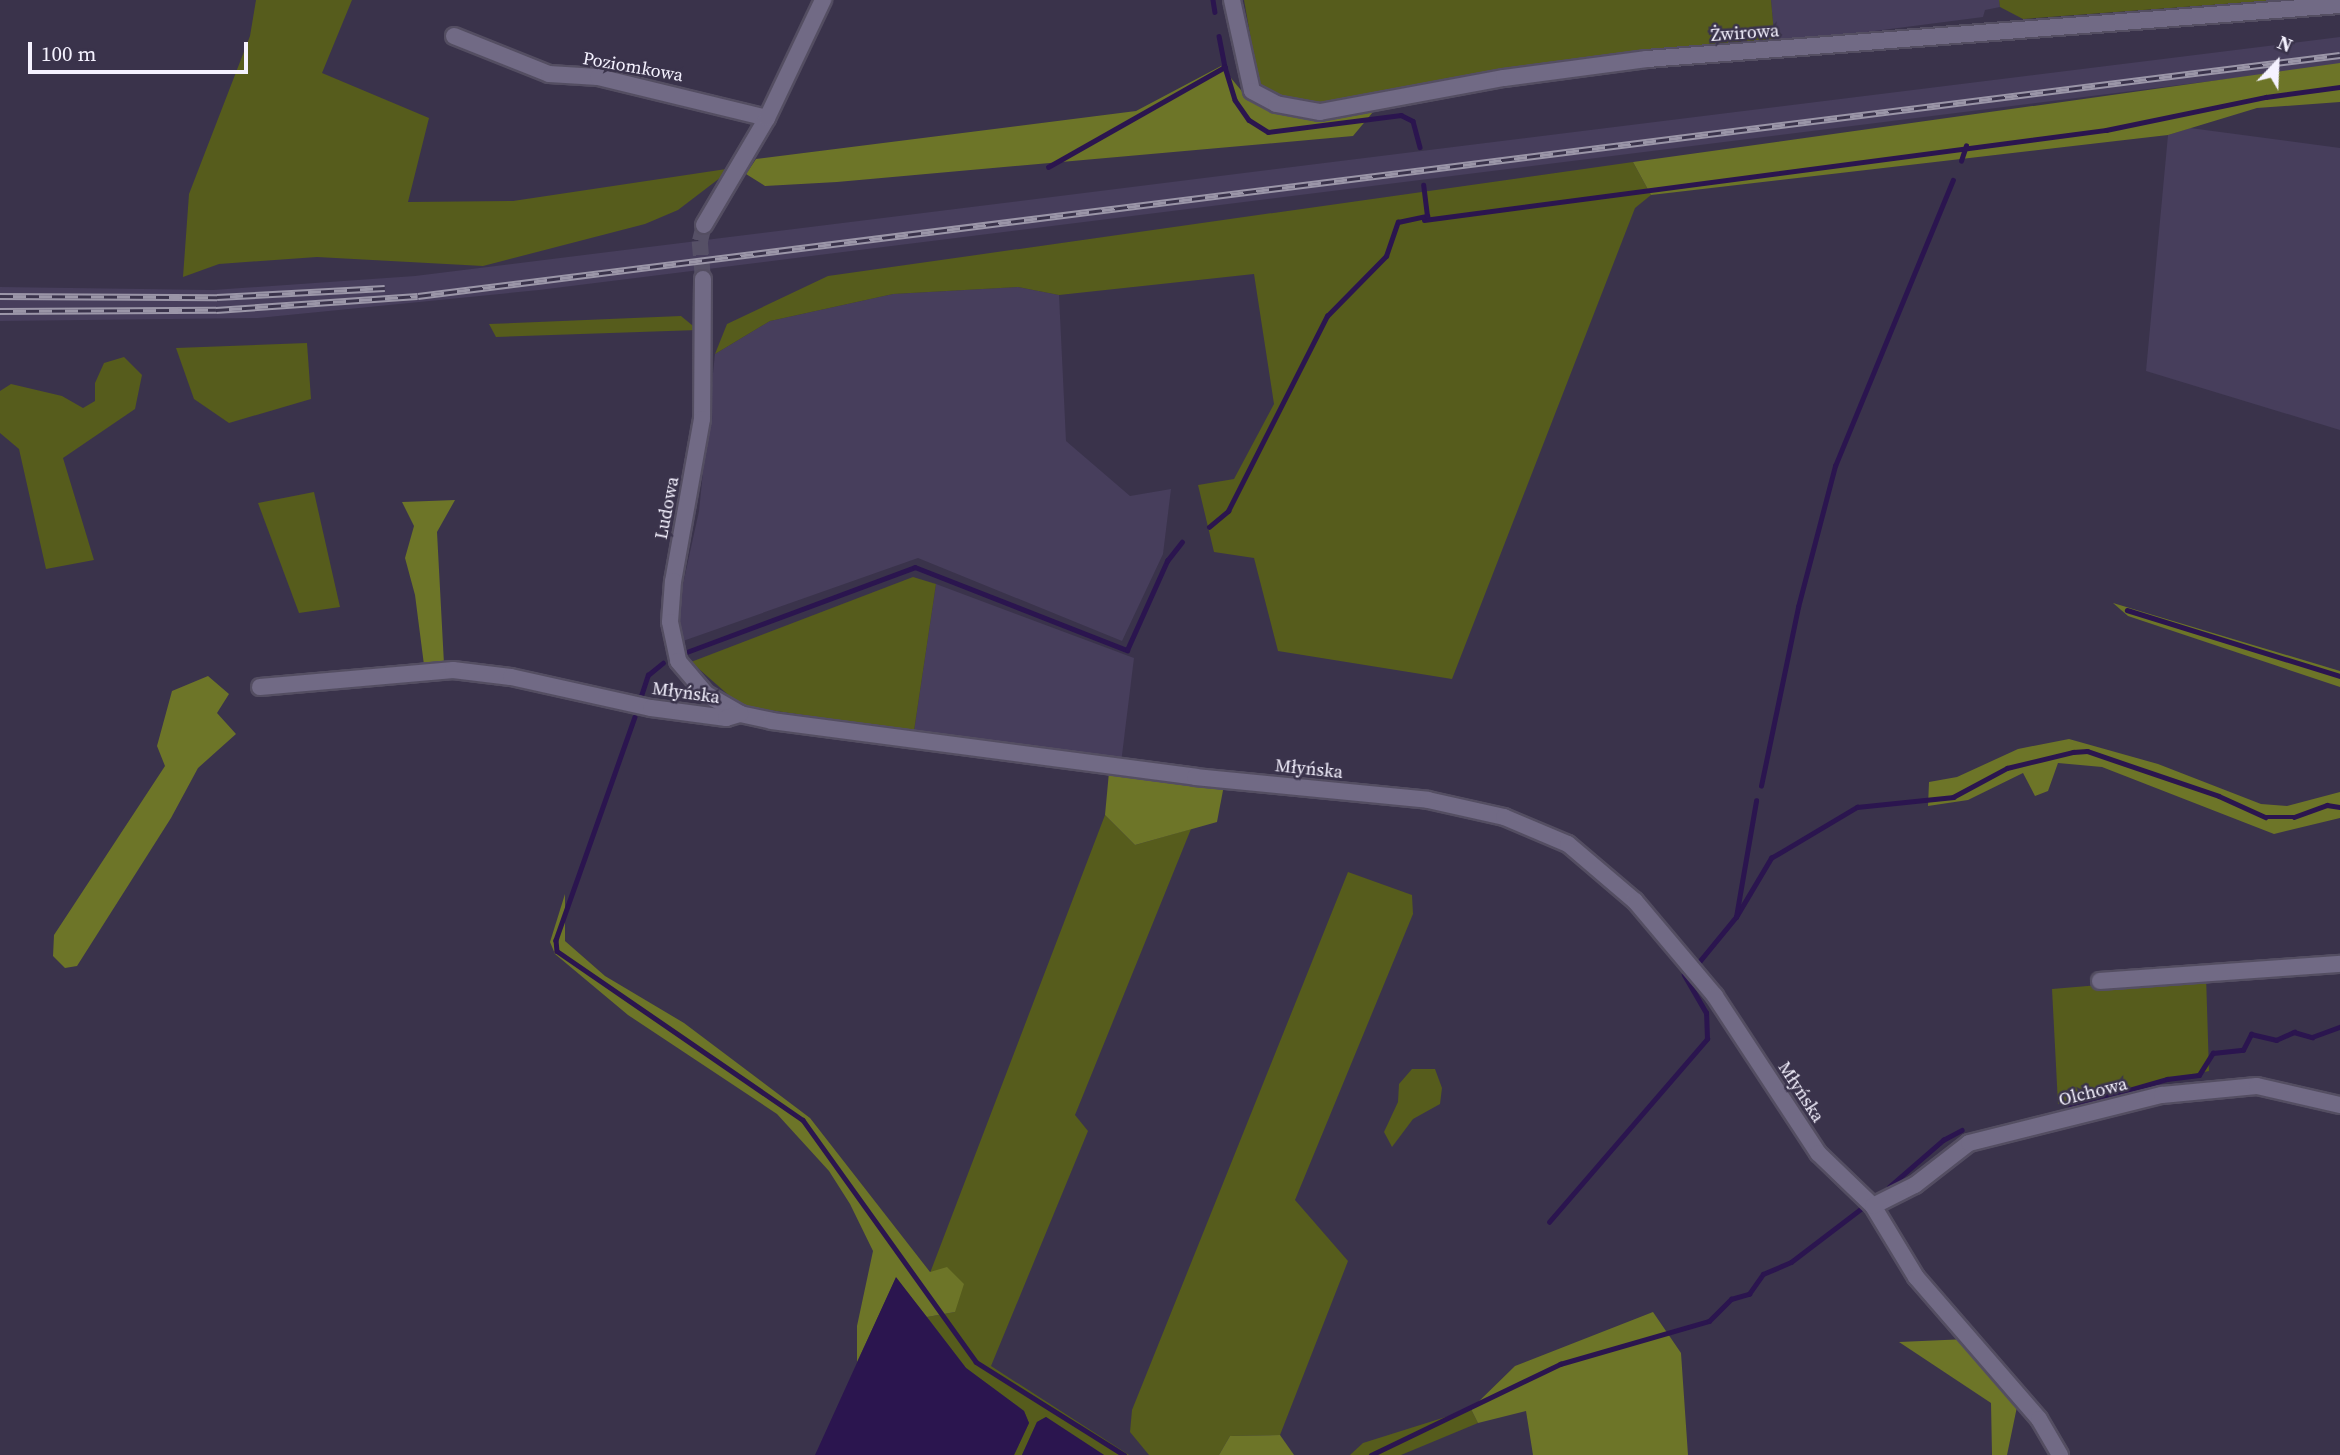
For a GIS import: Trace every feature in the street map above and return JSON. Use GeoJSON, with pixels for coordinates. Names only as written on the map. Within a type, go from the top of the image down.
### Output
{"type":"FeatureCollection","features":[{"type":"Feature","properties":{"kind":"street"},"geometry":{"type":"LineString","coordinates":[[704,225],[767,118],[823,0]]}},
{"type":"Feature","properties":{"kind":"street","name":"Żwirowa"},"geometry":{"type":"LineString","coordinates":[[1232,0],[1252,91],[1276,104],[1320,112],[1504,78],[1647,59],[2340,5]]}},
{"type":"Feature","properties":{"kind":"street","name":"Poziomkowa"},"geometry":{"type":"LineString","coordinates":[[454,36],[549,74],[597,77],[767,118]]}},
{"type":"Feature","properties":{"kind":"street","name":"Ludowa"},"geometry":{"type":"LineString","coordinates":[[703,279],[702,419],[671,593],[671,636],[687,675],[706,694],[740,714]]}},
{"type":"Feature","properties":{"kind":"street","name":"Młyńska"},"geometry":{"type":"LineString","coordinates":[[260,687],[453,670],[511,677],[651,708],[726,718],[740,714],[1195,777],[1428,800],[1504,817],[1568,844],[1635,901],[1715,996],[1818,1153],[1873,1206],[1916,1277],[2039,1419],[2060,1455]]}},
{"type":"Feature","properties":{"kind":"street"},"geometry":{"type":"LineString","coordinates":[[2100,981],[2340,964]]}},
{"type":"Feature","properties":{"kind":"street","name":"Olchowa"},"geometry":{"type":"LineString","coordinates":[[1873,1206],[1915,1185],[1969,1143],[2162,1095],[2257,1086],[2340,1105]]}},
{"type":"Feature","properties":{"kind":"shaded area"},"geometry":{"type":"Polygon","coordinates":[[[1771,0],[1999,0],[2000,7],[1985,10],[1983,17],[1775,44],[1771,0]]]}},
{"type":"Feature","properties":{"kind":"shaded area"},"geometry":{"type":"Polygon","coordinates":[[[2340,37],[2340,65],[539,290],[258,318],[0,321],[0,287],[213,290],[415,276],[2340,37]]]}},
{"type":"Feature","properties":{"kind":"shaded area"},"geometry":{"type":"Polygon","coordinates":[[[2190,128],[2340,148],[2340,430],[2146,371],[2168,135],[2190,128]]]}},
{"type":"Feature","properties":{"kind":"shaded area"},"geometry":{"type":"Polygon","coordinates":[[[1018,287],[1059,295],[1066,441],[1130,496],[1171,489],[1163,554],[1122,641],[918,558],[683,641],[678,607],[699,511],[715,354],[770,321],[893,294],[1018,287]]]}},
{"type":"Feature","properties":{"kind":"shaded area"},"geometry":{"type":"Polygon","coordinates":[[[936,584],[1134,658],[1121,763],[914,731],[936,584]]]}},
{"type":"Feature","properties":{"kind":"shaded area"},"geometry":{"type":"Polygon","coordinates":[[[896,1277],[966,1368],[1024,1411],[1029,1423],[1014,1455],[815,1455],[896,1277]]]}},
{"type":"Feature","properties":{"kind":"shaded area"},"geometry":{"type":"Polygon","coordinates":[[[1046,1417],[1104,1455],[1022,1455],[1037,1422],[1046,1417]]]}},
{"type":"Feature","properties":{"kind":"green space"},"geometry":{"type":"Polygon","coordinates":[[[256,0],[352,0],[322,73],[429,118],[408,202],[513,201],[733,168],[678,210],[645,224],[483,266],[317,257],[219,264],[183,277],[189,194],[250,36],[256,0]]]}},
{"type":"Feature","properties":{"kind":"green space"},"geometry":{"type":"Polygon","coordinates":[[[1244,0],[1771,0],[1775,44],[1320,105],[1280,97],[1259,85],[1244,0]]]}},
{"type":"Feature","properties":{"kind":"green space"},"geometry":{"type":"Polygon","coordinates":[[[1999,0],[2277,0],[2023,19],[2000,7],[1999,0]]]}},
{"type":"Feature","properties":{"kind":"green space"},"geometry":{"type":"Polygon","coordinates":[[[2340,63],[2340,102],[2257,108],[2168,135],[1651,195],[1633,162],[2340,63]]]}},
{"type":"Feature","properties":{"kind":"green space"},"geometry":{"type":"Polygon","coordinates":[[[1221,66],[1245,95],[1276,112],[1318,122],[1373,112],[1353,136],[837,182],[765,186],[746,174],[756,159],[1136,111],[1221,66]]]}},
{"type":"Feature","properties":{"kind":"green space"},"geometry":{"type":"Polygon","coordinates":[[[1633,162],[1651,195],[1635,208],[1452,679],[1278,651],[1254,558],[1214,552],[1198,485],[1234,479],[1274,404],[1254,274],[1059,295],[1018,287],[893,294],[770,321],[715,354],[727,324],[828,276],[1633,162]]]}},
{"type":"Feature","properties":{"kind":"green space"},"geometry":{"type":"Polygon","coordinates":[[[681,316],[698,330],[496,337],[489,324],[681,316]]]}},
{"type":"Feature","properties":{"kind":"green space"},"geometry":{"type":"Polygon","coordinates":[[[307,343],[311,399],[229,423],[194,399],[176,348],[307,343]]]}},
{"type":"Feature","properties":{"kind":"green space"},"geometry":{"type":"Polygon","coordinates":[[[124,357],[142,375],[135,409],[63,458],[94,560],[46,569],[19,449],[0,433],[0,391],[11,384],[62,396],[83,408],[95,401],[95,383],[104,363],[124,357]]]}},
{"type":"Feature","properties":{"kind":"green space"},"geometry":{"type":"Polygon","coordinates":[[[314,492],[340,607],[299,613],[258,503],[314,492]]]}},
{"type":"Feature","properties":{"kind":"green space"},"geometry":{"type":"Polygon","coordinates":[[[455,500],[437,532],[444,664],[424,665],[415,595],[405,558],[414,526],[402,502],[455,500]]]}},
{"type":"Feature","properties":{"kind":"green space"},"geometry":{"type":"Polygon","coordinates":[[[913,577],[936,584],[914,731],[741,706],[691,662],[913,577]]]}},
{"type":"Feature","properties":{"kind":"green space"},"geometry":{"type":"Polygon","coordinates":[[[2113,603],[2340,671],[2340,687],[2128,616],[2113,603]]]}},
{"type":"Feature","properties":{"kind":"green space"},"geometry":{"type":"Polygon","coordinates":[[[208,676],[229,694],[217,713],[236,734],[198,768],[171,818],[77,966],[65,968],[53,956],[54,935],[165,766],[157,746],[172,691],[208,676]]]}},
{"type":"Feature","properties":{"kind":"green space"},"geometry":{"type":"Polygon","coordinates":[[[2069,739],[2158,764],[2261,804],[2287,806],[2340,792],[2340,818],[2274,834],[2102,767],[2058,763],[2048,791],[2035,796],[2023,773],[1968,800],[1928,806],[1929,782],[1957,777],[2018,749],[2069,739]]]}},
{"type":"Feature","properties":{"kind":"green space"},"geometry":{"type":"Polygon","coordinates":[[[1109,772],[1224,785],[1217,822],[1135,845],[1105,815],[1109,772]]]}},
{"type":"Feature","properties":{"kind":"green space"},"geometry":{"type":"Polygon","coordinates":[[[1105,815],[1135,845],[1191,829],[1075,1115],[1088,1131],[991,1366],[1129,1455],[1104,1455],[1046,1417],[1037,1422],[1022,1455],[1014,1455],[1029,1423],[1024,1411],[966,1368],[927,1317],[955,1312],[930,1273],[1105,815]]]}},
{"type":"Feature","properties":{"kind":"green space"},"geometry":{"type":"Polygon","coordinates":[[[1348,872],[1412,895],[1413,914],[1295,1200],[1348,1261],[1280,1435],[1230,1436],[1219,1455],[1149,1455],[1130,1432],[1132,1410],[1348,872]]]}},
{"type":"Feature","properties":{"kind":"green space"},"geometry":{"type":"Polygon","coordinates":[[[565,894],[565,941],[605,976],[684,1023],[810,1118],[930,1272],[947,1267],[964,1284],[955,1312],[927,1317],[896,1278],[857,1362],[857,1326],[873,1251],[850,1204],[829,1171],[777,1114],[628,1015],[555,954],[550,942],[565,894]]]}},
{"type":"Feature","properties":{"kind":"green space"},"geometry":{"type":"Polygon","coordinates":[[[2206,976],[2209,1071],[2058,1104],[2052,989],[2206,976]]]}},
{"type":"Feature","properties":{"kind":"green space"},"geometry":{"type":"Polygon","coordinates":[[[1412,1069],[1435,1069],[1442,1088],[1440,1104],[1413,1119],[1392,1147],[1384,1132],[1398,1102],[1399,1084],[1412,1069]]]}},
{"type":"Feature","properties":{"kind":"green space"},"geometry":{"type":"Polygon","coordinates":[[[1653,1312],[1681,1353],[1688,1455],[1533,1455],[1526,1411],[1478,1423],[1471,1409],[1515,1366],[1653,1312]]]}},
{"type":"Feature","properties":{"kind":"green space"},"geometry":{"type":"Polygon","coordinates":[[[1967,1339],[2018,1402],[2007,1455],[1992,1455],[1991,1403],[1899,1342],[1967,1339]]]}},
{"type":"Feature","properties":{"kind":"green space"},"geometry":{"type":"Polygon","coordinates":[[[1471,1409],[1478,1423],[1401,1455],[1350,1455],[1363,1443],[1471,1409]]]}},
{"type":"Feature","properties":{"kind":"green space"},"geometry":{"type":"Polygon","coordinates":[[[1280,1435],[1294,1455],[1219,1455],[1230,1436],[1280,1435]]]}},
{"type":"Feature","properties":{"kind":"waterway"},"geometry":{"type":"LineString","coordinates":[[1213,0],[1215,12]]}},
{"type":"Feature","properties":{"kind":"waterway"},"geometry":{"type":"LineString","coordinates":[[1219,36],[1225,67]]}},
{"type":"Feature","properties":{"kind":"waterway"},"geometry":{"type":"LineString","coordinates":[[1048,167],[1225,67],[1235,100],[1249,120],[1268,132],[1401,115],[1413,121],[1420,147]]}},
{"type":"Feature","properties":{"kind":"waterway"},"geometry":{"type":"LineString","coordinates":[[1424,220],[2106,130],[2266,97],[2340,87]]}},
{"type":"Feature","properties":{"kind":"waterway"},"geometry":{"type":"LineString","coordinates":[[1961,161],[1966,146]]}},
{"type":"Feature","properties":{"kind":"waterway"},"geometry":{"type":"LineString","coordinates":[[1761,786],[1798,607],[1835,466],[1953,180]]}},
{"type":"Feature","properties":{"kind":"waterway"},"geometry":{"type":"LineString","coordinates":[[1209,527],[1228,511],[1327,316],[1386,256],[1398,222],[1427,216],[1423,185]]}},
{"type":"Feature","properties":{"kind":"waterway"},"geometry":{"type":"LineString","coordinates":[[684,653],[915,567],[1127,650],[1167,561],[1182,542]]}},
{"type":"Feature","properties":{"kind":"waterway"},"geometry":{"type":"LineString","coordinates":[[2127,610],[2340,676]]}},
{"type":"Feature","properties":{"kind":"waterway"},"geometry":{"type":"LineString","coordinates":[[641,696],[648,675],[663,663]]}},
{"type":"Feature","properties":{"kind":"waterway"},"geometry":{"type":"LineString","coordinates":[[635,717],[556,940],[557,951],[803,1120],[976,1362],[1124,1455]]}},
{"type":"Feature","properties":{"kind":"waterway"},"geometry":{"type":"LineString","coordinates":[[1736,917],[1771,858],[1857,807],[1953,797],[2007,768],[2073,752],[2087,751],[2219,796],[2265,817],[2294,817],[2327,805],[2340,807]]}},
{"type":"Feature","properties":{"kind":"waterway"},"geometry":{"type":"LineString","coordinates":[[1699,962],[1736,917],[1756,801]]}},
{"type":"Feature","properties":{"kind":"waterway"},"geometry":{"type":"LineString","coordinates":[[1549,1222],[1707,1039],[1706,1013],[1684,975]]}},
{"type":"Feature","properties":{"kind":"waterway"},"geometry":{"type":"LineString","coordinates":[[2070,1107],[2167,1079],[2199,1075],[2213,1053],[2243,1050],[2251,1034],[2276,1040],[2294,1032],[2312,1037],[2340,1027]]}},
{"type":"Feature","properties":{"kind":"waterway"},"geometry":{"type":"LineString","coordinates":[[1889,1187],[1943,1140],[1962,1130]]}},
{"type":"Feature","properties":{"kind":"waterway"},"geometry":{"type":"LineString","coordinates":[[1371,1455],[1560,1364],[1709,1321],[1731,1299],[1749,1294],[1763,1274],[1791,1262],[1862,1208]]}},
{"type":"Feature","properties":{"kind":"tunnel"},"geometry":{"type":"LineString","coordinates":[[703,279],[700,241],[704,225]]}},
{"type":"Feature","properties":{"kind":"railway"},"geometry":{"type":"LineString","coordinates":[[0,311],[216,310],[418,296],[2340,55]]}},
{"type":"Feature","properties":{"kind":"railway"},"geometry":{"type":"LineString","coordinates":[[0,296],[217,297],[385,288]]}}]}
